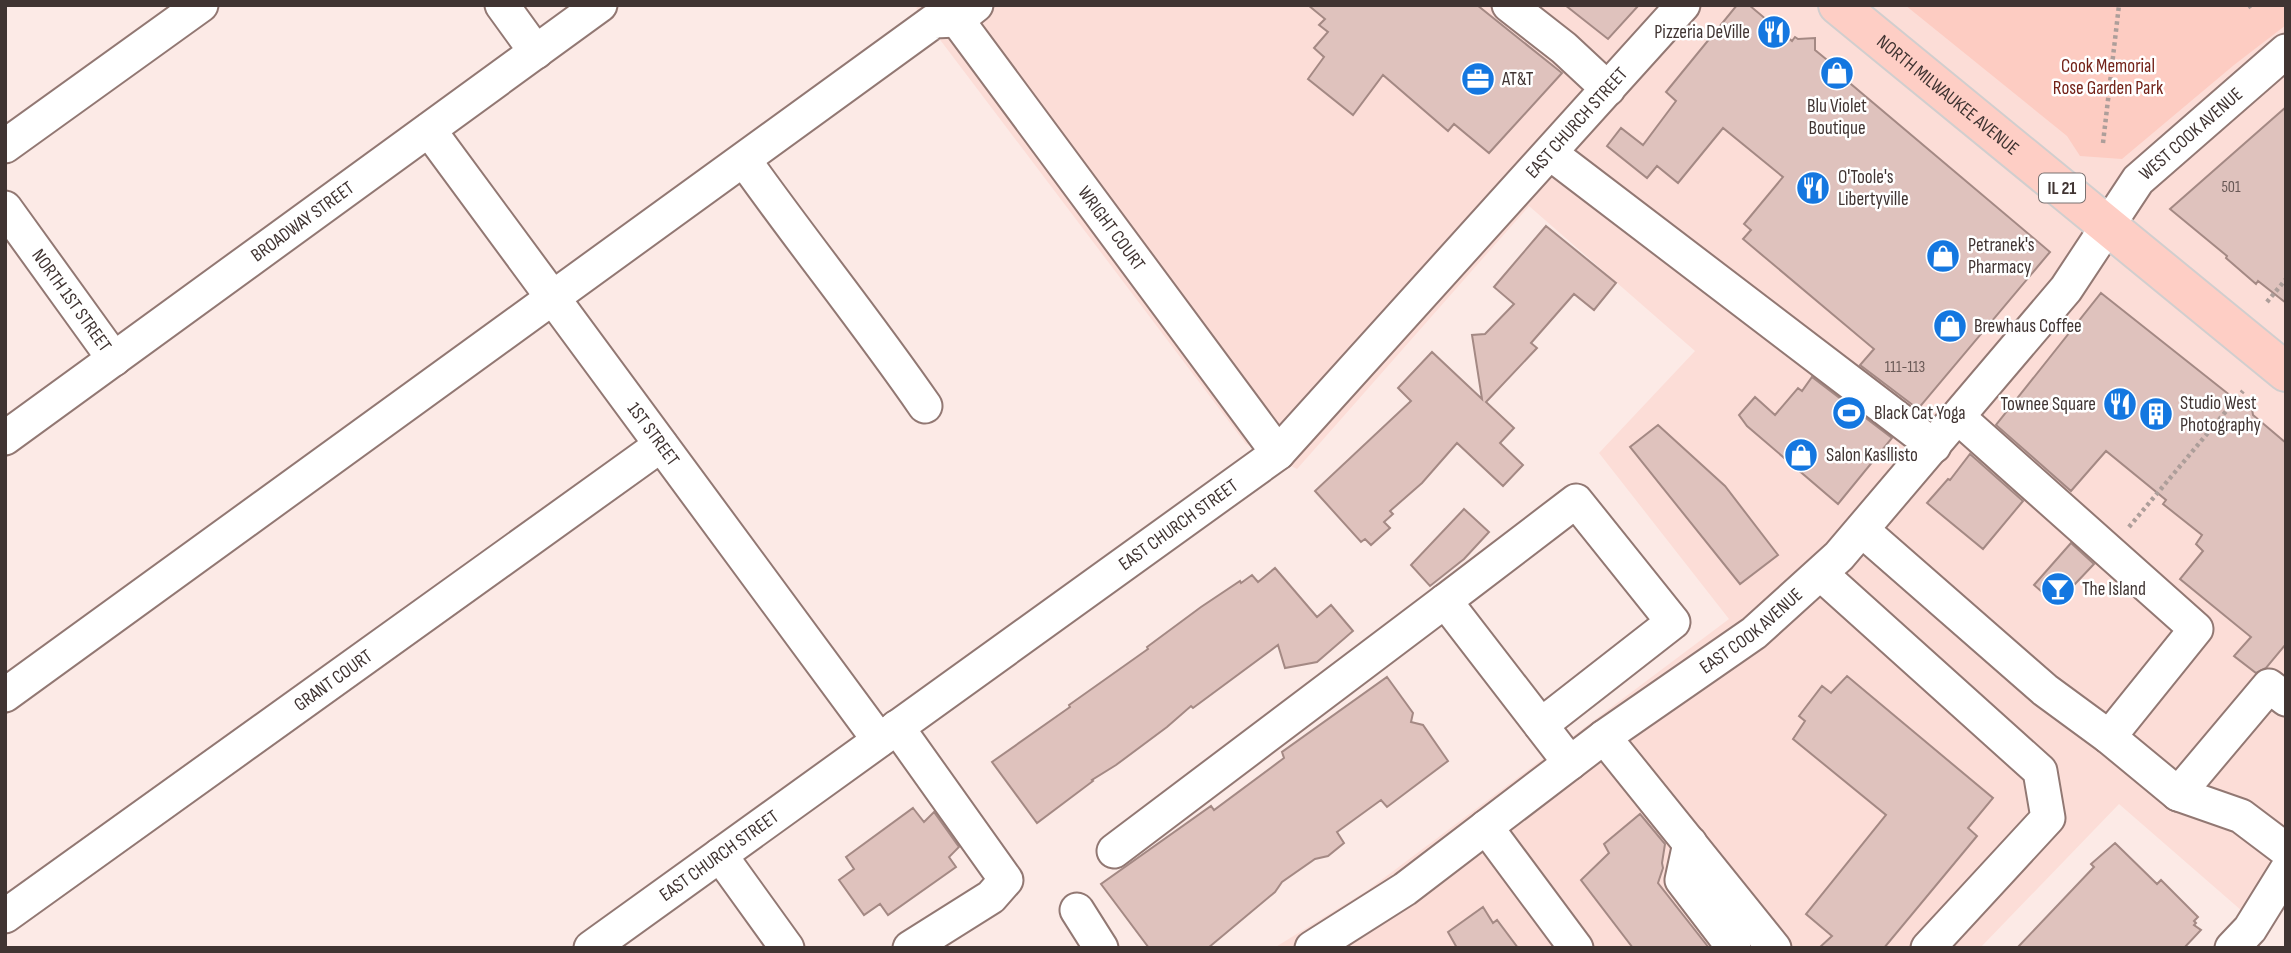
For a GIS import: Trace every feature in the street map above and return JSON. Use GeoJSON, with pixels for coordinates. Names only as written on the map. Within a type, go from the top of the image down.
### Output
{"type":"FeatureCollection","features":[{"type":"Feature","properties":{"kind":"main road","name":"NORTH MILWAUKEE AVENUE"},"geometry":{"type":"LineString","coordinates":[[1838,5],[2286,372]]}},
{"type":"Feature","properties":{"kind":"street"},"geometry":{"type":"LineString","coordinates":[[502,5],[536,52]]}},
{"type":"Feature","properties":{"kind":"street","name":"BROADWAY STREET"},"geometry":{"type":"LineString","coordinates":[[5,438],[600,5]]}},
{"type":"Feature","properties":{"kind":"street"},"geometry":{"type":"LineString","coordinates":[[1509,5],[1564,48],[1608,89]]}},
{"type":"Feature","properties":{"kind":"street","name":"EAST CHURCH STREET"},"geometry":{"type":"LineString","coordinates":[[591,948],[1278,453],[1683,5]]}},
{"type":"Feature","properties":{"kind":"street"},"geometry":{"type":"LineString","coordinates":[[5,146],[191,8]]}},
{"type":"Feature","properties":{"kind":"street"},"geometry":{"type":"LineString","coordinates":[[5,695],[934,21],[960,10]]}},
{"type":"Feature","properties":{"kind":"street","name":"WRIGHT COURT"},"geometry":{"type":"LineString","coordinates":[[960,10],[1278,453]]}},
{"type":"Feature","properties":{"kind":"street","name":"WEST COOK AVENUE"},"geometry":{"type":"LineString","coordinates":[[2108,226],[2138,180],[2286,51]]}},
{"type":"Feature","properties":{"kind":"street","name":"1ST STREET"},"geometry":{"type":"LineString","coordinates":[[429,130],[661,445],[1006,880],[991,897],[910,948]]}},
{"type":"Feature","properties":{"kind":"street"},"geometry":{"type":"LineString","coordinates":[[1550,153],[1934,446]]}},
{"type":"Feature","properties":{"kind":"street"},"geometry":{"type":"LineString","coordinates":[[744,160],[877,337],[925,406]]}},
{"type":"Feature","properties":{"kind":"street","name":"NORTH 1ST STREET"},"geometry":{"type":"LineString","coordinates":[[5,208],[114,359]]}},
{"type":"Feature","properties":{"kind":"street","name":"EAST COOK AVENUE"},"geometry":{"type":"LineString","coordinates":[[1312,948],[1347,939],[1405,889],[1604,737],[1754,633],[1821,574],[1862,530],[2066,289],[2108,226]]}},
{"type":"Feature","properties":{"kind":"street"},"geometry":{"type":"LineString","coordinates":[[1958,416],[2196,629],[2109,737]]}},
{"type":"Feature","properties":{"kind":"street","name":"GRANT COURT"},"geometry":{"type":"LineString","coordinates":[[5,916],[661,445]]}},
{"type":"Feature","properties":{"kind":"street"},"geometry":{"type":"LineString","coordinates":[[1114,850],[1576,501],[1673,622],[1541,725]]}},
{"type":"Feature","properties":{"kind":"street"},"geometry":{"type":"LineString","coordinates":[[1862,530],[2045,690],[2109,737],[2178,794],[2241,816],[2286,850]]}},
{"type":"Feature","properties":{"kind":"street"},"geometry":{"type":"LineString","coordinates":[[1821,574],[2040,771],[2048,818],[1928,948]]}},
{"type":"Feature","properties":{"kind":"street"},"geometry":{"type":"LineString","coordinates":[[1445,601],[1570,763]]}},
{"type":"Feature","properties":{"kind":"street"},"geometry":{"type":"LineString","coordinates":[[2178,794],[2269,686],[2286,699]]}},
{"type":"Feature","properties":{"kind":"street"},"geometry":{"type":"LineString","coordinates":[[1604,737],[1774,948]]}},
{"type":"Feature","properties":{"kind":"street"},"geometry":{"type":"LineString","coordinates":[[1486,827],[1576,948]]}},
{"type":"Feature","properties":{"kind":"street"},"geometry":{"type":"LineString","coordinates":[[1690,843],[1682,880],[1734,948]]}},
{"type":"Feature","properties":{"kind":"street"},"geometry":{"type":"LineString","coordinates":[[720,855],[787,948]]}},
{"type":"Feature","properties":{"kind":"street"},"geometry":{"type":"LineString","coordinates":[[2232,948],[2250,929],[2286,872]]}},
{"type":"Feature","properties":{"kind":"street"},"geometry":{"type":"LineString","coordinates":[[1077,910],[1101,948]]}},
{"type":"Feature","properties":{"kind":"path"},"geometry":{"type":"LineString","coordinates":[[2103,143],[2119,5]]}},
{"type":"Feature","properties":{"kind":"path"},"geometry":{"type":"LineString","coordinates":[[2267,302],[2286,279]]}},
{"type":"Feature","properties":{"kind":"path"},"geometry":{"type":"LineString","coordinates":[[2109,550],[2243,391]]}},
{"type":"Feature","properties":{"kind":"shaded area"},"geometry":{"type":"Polygon","coordinates":[[[921,5],[2286,5],[2286,851],[2242,911],[2119,804],[1980,948],[1274,948],[1368,890],[1729,619],[1599,453],[1695,351],[1529,206],[1297,469],[1246,444],[916,8],[921,5]]]}},
{"type":"Feature","properties":{"kind":"green space","name":"Cook Memorial Rose Garden Park"},"geometry":{"type":"Polygon","coordinates":[[[1905,5],[2286,5],[2286,25],[2122,159],[2080,156],[2067,136],[1905,5]]]}},
{"type":"Feature","properties":{"kind":"building","name":"AT&T"},"geometry":{"type":"Polygon","coordinates":[[[1308,5],[1477,5],[1562,73],[1489,153],[1454,124],[1448,131],[1383,75],[1353,115],[1308,79],[1324,57],[1314,48],[1328,32],[1319,25],[1325,19],[1308,5]]]}},
{"type":"Feature","properties":{"kind":"building"},"geometry":{"type":"Polygon","coordinates":[[[1565,5],[1639,5],[1608,39],[1565,5]]]}},
{"type":"Feature","properties":{"kind":"building"},"geometry":{"type":"Polygon","coordinates":[[[1737,5],[1749,5],[1792,41],[1795,37],[1815,38],[1815,50],[1832,64],[1847,61],[1845,79],[2050,252],[1918,409],[1860,365],[1874,349],[1743,239],[1751,230],[1744,224],[1783,177],[1723,128],[1678,183],[1657,166],[1647,178],[1607,146],[1621,128],[1643,145],[1676,101],[1666,92],[1737,5]]]}},
{"type":"Feature","properties":{"kind":"building"},"geometry":{"type":"Polygon","coordinates":[[[2286,107],[2286,303],[2258,281],[2256,284],[2170,209],[2286,107]]]}},
{"type":"Feature","properties":{"kind":"building"},"geometry":{"type":"Polygon","coordinates":[[[1546,226],[1616,283],[1594,310],[1574,294],[1531,343],[1537,348],[1486,402],[1514,428],[1500,443],[1523,465],[1503,486],[1457,443],[1422,483],[1390,511],[1393,514],[1384,522],[1390,528],[1371,545],[1365,539],[1361,542],[1315,491],[1411,401],[1398,388],[1432,352],[1482,399],[1472,335],[1485,334],[1514,304],[1494,287],[1546,226]]]}},
{"type":"Feature","properties":{"kind":"building"},"geometry":{"type":"Polygon","coordinates":[[[2101,293],[2241,404],[2251,403],[2253,415],[2286,443],[2286,644],[2266,668],[2256,673],[2234,656],[2251,637],[2180,579],[2203,551],[2196,544],[2202,535],[2163,504],[2166,500],[2106,451],[2071,491],[1996,425],[2101,293]]]}},
{"type":"Feature","properties":{"kind":"building"},"geometry":{"type":"Polygon","coordinates":[[[1812,377],[1892,438],[1838,504],[1747,426],[1739,415],[1755,397],[1775,415],[1798,388],[1802,391],[1812,377]]]}},
{"type":"Feature","properties":{"kind":"building"},"geometry":{"type":"Polygon","coordinates":[[[1658,425],[1725,486],[1778,555],[1740,584],[1630,447],[1658,425]]]}},
{"type":"Feature","properties":{"kind":"building"},"geometry":{"type":"Polygon","coordinates":[[[1970,454],[2023,501],[1983,549],[1927,503],[1948,479],[1950,480],[1970,454]]]}},
{"type":"Feature","properties":{"kind":"building"},"geometry":{"type":"Polygon","coordinates":[[[1464,509],[1489,532],[1464,559],[1430,586],[1411,565],[1464,509]]]}},
{"type":"Feature","properties":{"kind":"building"},"geometry":{"type":"Polygon","coordinates":[[[2071,543],[2094,564],[2056,604],[2034,585],[2071,543]]]}},
{"type":"Feature","properties":{"kind":"building"},"geometry":{"type":"Polygon","coordinates":[[[1275,568],[1317,617],[1331,605],[1353,631],[1317,662],[1285,668],[1278,645],[1193,708],[1191,706],[1167,727],[1037,823],[992,762],[1070,707],[1069,705],[1148,649],[1147,647],[1201,607],[1240,581],[1241,583],[1252,575],[1258,582],[1275,568]]]}},
{"type":"Feature","properties":{"kind":"building"},"geometry":{"type":"Polygon","coordinates":[[[1847,676],[1993,798],[1968,828],[1977,836],[1884,948],[1819,948],[1832,936],[1806,914],[1886,815],[1793,739],[1805,721],[1799,716],[1822,686],[1831,693],[1847,676]]]}},
{"type":"Feature","properties":{"kind":"building"},"geometry":{"type":"Polygon","coordinates":[[[1387,677],[1413,713],[1411,722],[1423,725],[1448,761],[1387,807],[1381,800],[1337,832],[1344,843],[1328,856],[1315,859],[1282,882],[1275,892],[1208,948],[1149,948],[1101,884],[1211,806],[1214,810],[1284,758],[1282,752],[1387,677]]]}},
{"type":"Feature","properties":{"kind":"building"},"geometry":{"type":"Polygon","coordinates":[[[913,808],[924,822],[934,812],[959,847],[949,857],[956,867],[888,915],[880,904],[864,915],[839,880],[854,869],[846,857],[913,808]]]}},
{"type":"Feature","properties":{"kind":"building"},"geometry":{"type":"Polygon","coordinates":[[[1640,814],[1665,844],[1663,868],[1658,883],[1709,948],[1633,948],[1581,880],[1609,853],[1604,844],[1640,814]]]}},
{"type":"Feature","properties":{"kind":"building"},"geometry":{"type":"Polygon","coordinates":[[[2115,843],[2157,884],[2161,880],[2198,917],[2194,925],[2201,930],[2184,948],[2017,948],[2094,867],[2091,864],[2115,843]]]}},
{"type":"Feature","properties":{"kind":"building"},"geometry":{"type":"Polygon","coordinates":[[[1483,907],[1493,923],[1497,920],[1518,948],[1457,948],[1448,932],[1483,907]]]}},
{"type":"Feature","properties":{"kind":"place","name":"Pizzeria DeVille"},"geometry":{"type":"Point","coordinates":[1774,32]}},
{"type":"Feature","properties":{"kind":"place","name":"Blu Violet Boutique"},"geometry":{"type":"Point","coordinates":[1837,73]}},
{"type":"Feature","properties":{"kind":"place","name":"AT&T"},"geometry":{"type":"Point","coordinates":[1478,79]}},
{"type":"Feature","properties":{"kind":"place","name":"O'Toole's Libertyville"},"geometry":{"type":"Point","coordinates":[1813,188]}},
{"type":"Feature","properties":{"kind":"place","name":"Petranek's Pharmacy"},"geometry":{"type":"Point","coordinates":[1943,256]}},
{"type":"Feature","properties":{"kind":"place","name":"Brewhaus Coffee"},"geometry":{"type":"Point","coordinates":[1950,326]}},
{"type":"Feature","properties":{"kind":"place","name":"Townee Square"},"geometry":{"type":"Point","coordinates":[2120,404]}},
{"type":"Feature","properties":{"kind":"place","name":"Black Cat Yoga"},"geometry":{"type":"Point","coordinates":[1849,413]}},
{"type":"Feature","properties":{"kind":"place","name":"Studio West Photography"},"geometry":{"type":"Point","coordinates":[2156,414]}},
{"type":"Feature","properties":{"kind":"place","name":"Salon Kasllisto"},"geometry":{"type":"Point","coordinates":[1801,455]}},
{"type":"Feature","properties":{"kind":"place","name":"The Island"},"geometry":{"type":"Point","coordinates":[2058,589]}}]}
